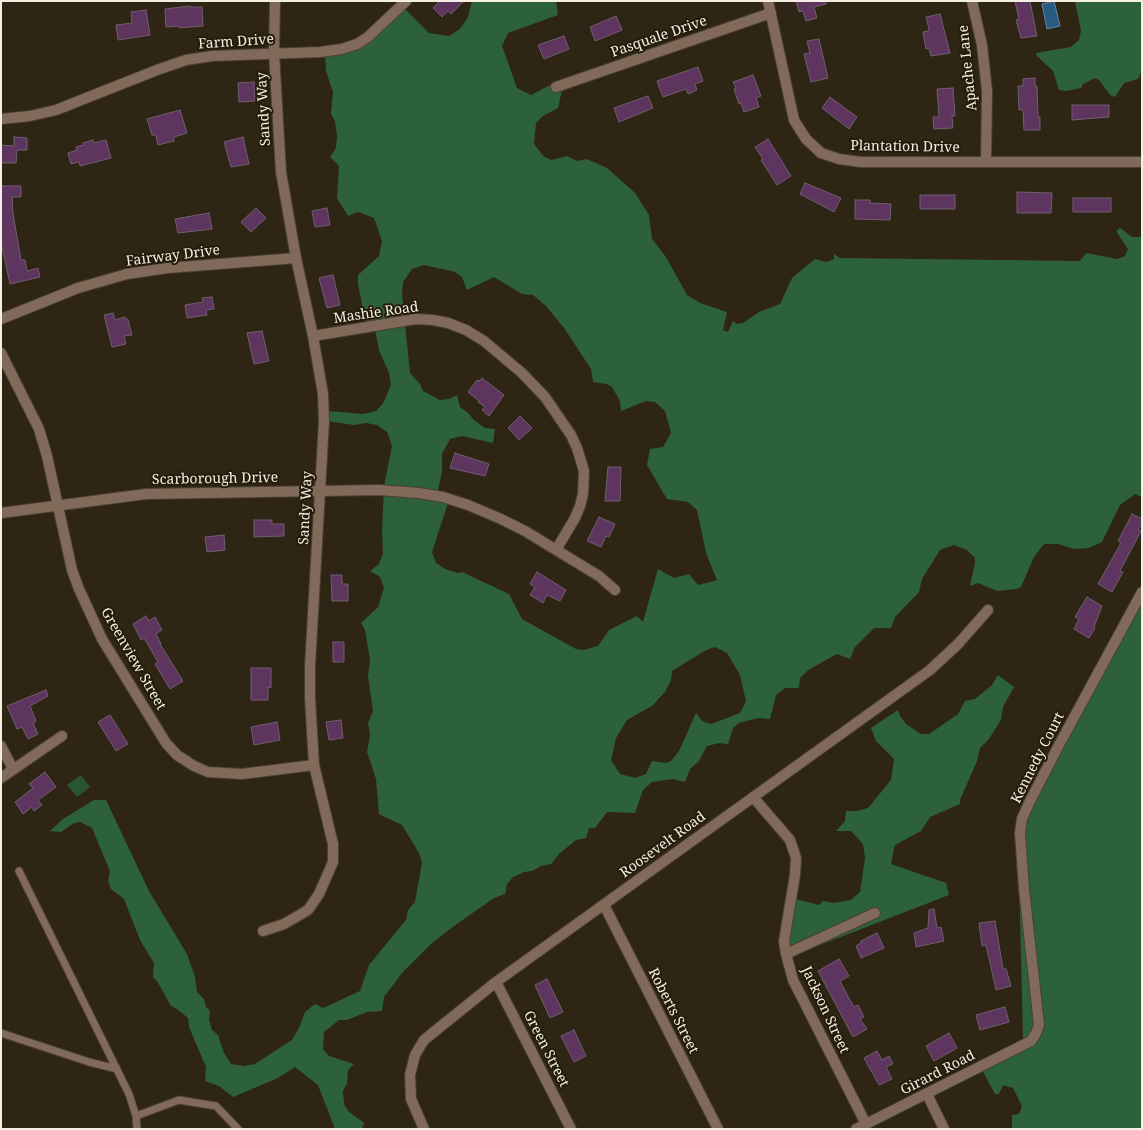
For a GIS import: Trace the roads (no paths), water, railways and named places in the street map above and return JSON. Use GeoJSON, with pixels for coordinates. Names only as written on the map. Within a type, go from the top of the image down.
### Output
{"type":"FeatureCollection","features":[{"type":"Feature","properties":{"kind":"street","name":"Sandy Way"},"geometry":{"type":"LineString","coordinates":[[263,931],[284,924],[308,910],[319,894],[333,862],[333,844],[314,765],[310,666],[324,421],[323,394],[281,172],[274,54],[275,1]]}},
{"type":"Feature","properties":{"kind":"street","name":"Farm Drive"},"geometry":{"type":"LineString","coordinates":[[1,119],[30,116],[56,110],[186,60],[212,56],[332,51],[350,47],[372,33],[406,1]]}},
{"type":"Feature","properties":{"kind":"street","name":"Plantation Drive"},"geometry":{"type":"LineString","coordinates":[[768,1],[794,120],[806,139],[821,153],[839,159],[862,162],[1142,162]]}},
{"type":"Feature","properties":{"kind":"street","name":"Apache Lane"},"geometry":{"type":"LineString","coordinates":[[972,1],[982,45],[987,90],[986,162]]}},
{"type":"Feature","properties":{"kind":"street","name":"Pasquale Drive"},"geometry":{"type":"LineString","coordinates":[[556,88],[771,13]]}},
{"type":"Feature","properties":{"kind":"street","name":"Fairway Drive"},"geometry":{"type":"LineString","coordinates":[[1,319],[78,288],[127,274],[168,268],[296,258]]}},
{"type":"Feature","properties":{"kind":"street","name":"Mashie Road"},"geometry":{"type":"LineString","coordinates":[[313,336],[416,319],[433,320],[466,330],[484,341],[522,373],[545,397],[571,435],[582,460],[584,471],[583,494],[580,506],[556,550]]}},
{"type":"Feature","properties":{"kind":"street","name":"Greenview Street"},"geometry":{"type":"LineString","coordinates":[[1,353],[39,429],[47,456],[72,570],[79,589],[102,639],[166,743],[176,755],[208,772],[242,774],[314,765]]}},
{"type":"Feature","properties":{"kind":"street","name":"Scarborough Drive"},"geometry":{"type":"LineString","coordinates":[[1,513],[146,494],[379,490],[443,497],[468,505],[526,531],[599,576],[615,590]]}},
{"type":"Feature","properties":{"kind":"street","name":"Kennedy Court"},"geometry":{"type":"LineString","coordinates":[[1031,1041],[1039,1024],[1024,889],[1020,834],[1022,819],[1059,745],[1142,592]]}},
{"type":"Feature","properties":{"kind":"street","name":"Roosevelt Road"},"geometry":{"type":"LineString","coordinates":[[424,1129],[411,1099],[410,1075],[415,1055],[424,1040],[496,982],[930,670],[958,644],[988,610]]}},
{"type":"Feature","properties":{"kind":"street"},"geometry":{"type":"LineString","coordinates":[[1,778],[62,736]]}},
{"type":"Feature","properties":{"kind":"street"},"geometry":{"type":"LineString","coordinates":[[1,746],[13,769]]}},
{"type":"Feature","properties":{"kind":"street","name":"Jackson Street"},"geometry":{"type":"LineString","coordinates":[[753,797],[790,840],[796,858],[796,875],[784,941],[786,954],[793,980],[861,1126]]}},
{"type":"Feature","properties":{"kind":"street","name":"Roberts Street"},"geometry":{"type":"LineString","coordinates":[[604,905],[718,1129]]}},
{"type":"Feature","properties":{"kind":"street"},"geometry":{"type":"LineString","coordinates":[[786,954],[875,913]]}},
{"type":"Feature","properties":{"kind":"street","name":"Green Street"},"geometry":{"type":"LineString","coordinates":[[496,982],[571,1129]]}},
{"type":"Feature","properties":{"kind":"street","name":"Girard Road"},"geometry":{"type":"LineString","coordinates":[[861,1126],[1031,1041]]}},
{"type":"Feature","properties":{"kind":"street"},"geometry":{"type":"LineString","coordinates":[[927,1094],[944,1129]]}},
{"type":"Feature","properties":{"kind":"lane"},"geometry":{"type":"LineString","coordinates":[[18,872],[129,1094],[136,1116],[137,1129]]}},
{"type":"Feature","properties":{"kind":"lane"},"geometry":{"type":"LineString","coordinates":[[1,1033],[89,1062],[117,1069]]}},
{"type":"Feature","properties":{"kind":"lane"},"geometry":{"type":"LineString","coordinates":[[136,1116],[179,1100],[216,1106],[238,1129]]}},
{"type":"Feature","properties":{"kind":"water"},"geometry":{"type":"Polygon","coordinates":[[[1054,1],[1060,26],[1047,29],[1042,4],[1054,1]]]}}]}
